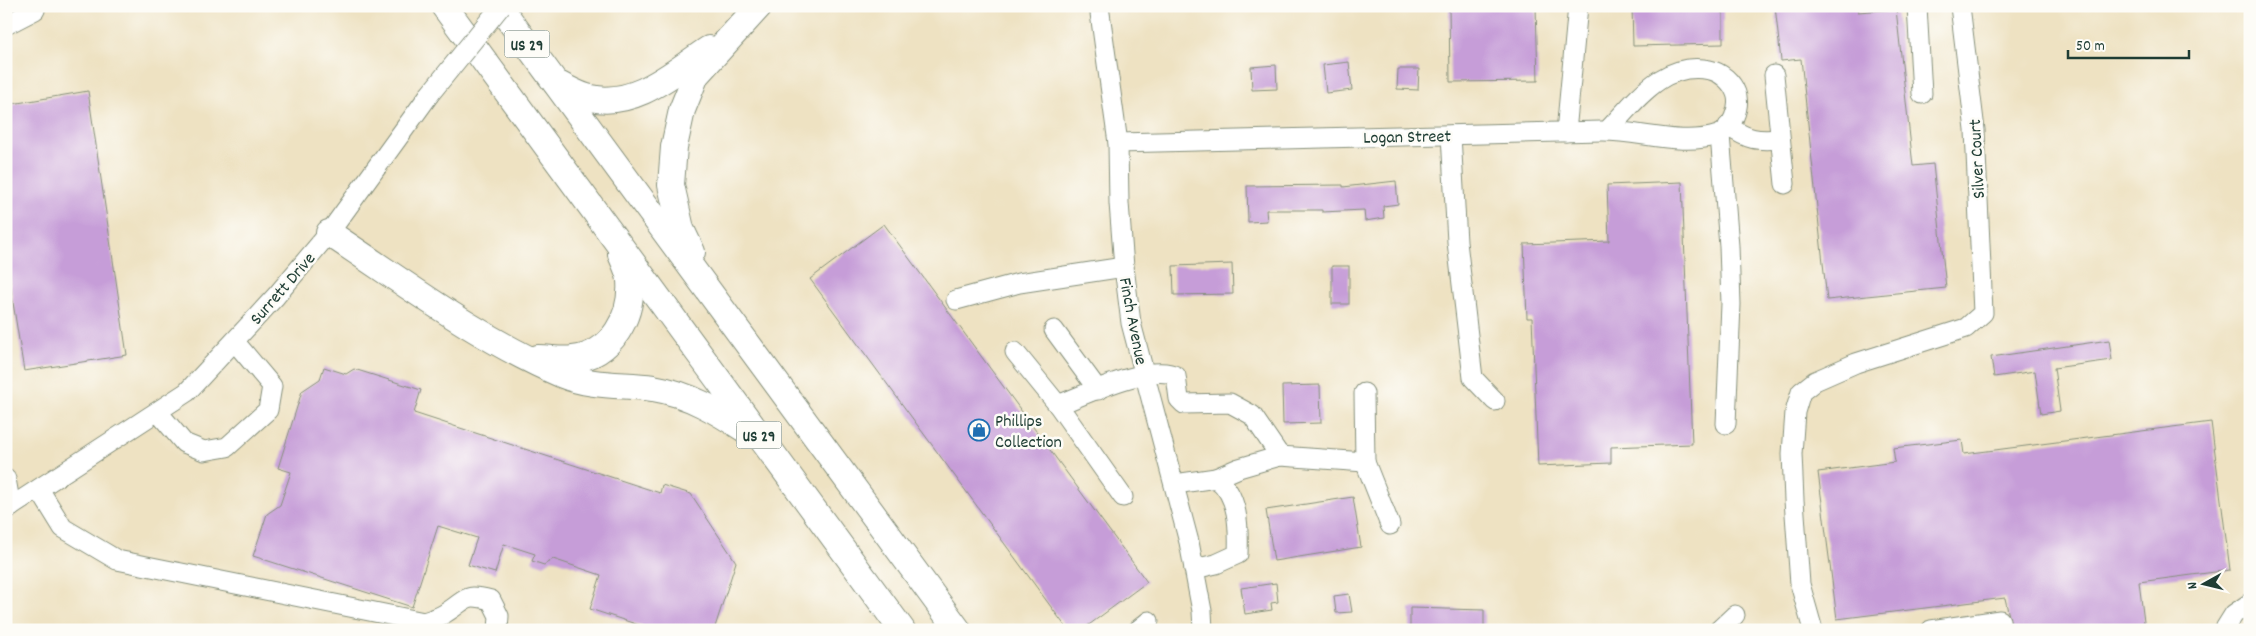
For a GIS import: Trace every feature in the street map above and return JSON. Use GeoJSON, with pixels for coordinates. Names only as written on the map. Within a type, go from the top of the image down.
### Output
{"type":"FeatureCollection","features":[{"type":"Feature","properties":{"kind":"highway","name":"US 29"},"geometry":{"type":"LineString","coordinates":[[444,6],[902,630]]}},
{"type":"Feature","properties":{"kind":"highway","name":"US 29"},"geometry":{"type":"LineString","coordinates":[[500,6],[958,630]]}},
{"type":"Feature","properties":{"kind":"highway"},"geometry":{"type":"LineString","coordinates":[[718,304],[681,229],[672,185],[674,147],[682,110],[696,75],[759,6]]}},
{"type":"Feature","properties":{"kind":"highway"},"geometry":{"type":"LineString","coordinates":[[555,82],[591,98],[614,100],[646,90],[735,32]]}},
{"type":"Feature","properties":{"kind":"highway"},"geometry":{"type":"LineString","coordinates":[[329,233],[476,330],[565,376],[595,384],[654,388],[694,399],[717,410],[763,441]]}},
{"type":"Feature","properties":{"kind":"highway"},"geometry":{"type":"LineString","coordinates":[[528,358],[574,360],[600,351],[619,333],[627,308],[630,279],[616,240]]}},
{"type":"Feature","properties":{"kind":"street","name":"Surrett Drive"},"geometry":{"type":"LineString","coordinates":[[9,508],[187,392],[235,342],[329,233],[429,95],[500,6]]}},
{"type":"Feature","properties":{"kind":"street","name":"Finch Avenue"},"geometry":{"type":"LineString","coordinates":[[1099,6],[1118,143],[1119,203],[1124,267],[1132,323],[1175,484],[1194,569],[1202,611],[1203,630]]}},
{"type":"Feature","properties":{"kind":"street"},"geometry":{"type":"LineString","coordinates":[[1566,132],[1578,6]]}},
{"type":"Feature","properties":{"kind":"street"},"geometry":{"type":"LineString","coordinates":[[1917,6],[1922,94]]}},
{"type":"Feature","properties":{"kind":"street","name":"Silver Court"},"geometry":{"type":"LineString","coordinates":[[1813,630],[1800,584],[1793,481],[1792,454],[1795,412],[1802,392],[1815,381],[1856,363],[1966,328],[1983,313],[1975,130],[1960,6]]}},
{"type":"Feature","properties":{"kind":"street"},"geometry":{"type":"LineString","coordinates":[[6,25],[35,10]]}},
{"type":"Feature","properties":{"kind":"street"},"geometry":{"type":"LineString","coordinates":[[1607,131],[1654,82],[1672,71],[1689,67],[1715,71],[1730,82],[1736,95],[1738,106],[1724,130],[1731,304],[1726,424]]}},
{"type":"Feature","properties":{"kind":"street"},"geometry":{"type":"LineString","coordinates":[[1774,75],[1785,184]]}},
{"type":"Feature","properties":{"kind":"street","name":"Logan Street"},"geometry":{"type":"LineString","coordinates":[[1118,143],[1607,131],[1695,138],[1724,130]]}},
{"type":"Feature","properties":{"kind":"street"},"geometry":{"type":"LineString","coordinates":[[1724,130],[1746,138],[1780,139]]}},
{"type":"Feature","properties":{"kind":"street"},"geometry":{"type":"LineString","coordinates":[[1451,135],[1457,242],[1473,378],[1496,401]]}},
{"type":"Feature","properties":{"kind":"street"},"geometry":{"type":"LineString","coordinates":[[956,300],[1019,283],[1124,267]]}},
{"type":"Feature","properties":{"kind":"street"},"geometry":{"type":"LineString","coordinates":[[1054,330],[1098,390]]}},
{"type":"Feature","properties":{"kind":"street"},"geometry":{"type":"LineString","coordinates":[[158,412],[184,444],[204,451],[226,447],[254,423],[268,410],[272,386],[235,342]]}},
{"type":"Feature","properties":{"kind":"street"},"geometry":{"type":"LineString","coordinates":[[1015,352],[1058,405],[1123,498]]}},
{"type":"Feature","properties":{"kind":"street"},"geometry":{"type":"LineString","coordinates":[[1058,405],[1145,373],[1171,373],[1176,376],[1180,399],[1184,404],[1230,403],[1252,415],[1280,456]]}},
{"type":"Feature","properties":{"kind":"street"},"geometry":{"type":"LineString","coordinates":[[1364,393],[1366,462],[1390,525]]}},
{"type":"Feature","properties":{"kind":"street"},"geometry":{"type":"LineString","coordinates":[[1175,484],[1216,478],[1239,468],[1280,456],[1366,462]]}},
{"type":"Feature","properties":{"kind":"street"},"geometry":{"type":"LineString","coordinates":[[1194,569],[1216,564],[1238,554],[1239,532],[1234,504],[1224,484],[1216,478]]}},
{"type":"Feature","properties":{"kind":"street"},"geometry":{"type":"LineString","coordinates":[[6,479],[9,508]]}},
{"type":"Feature","properties":{"kind":"street"},"geometry":{"type":"LineString","coordinates":[[39,489],[63,528],[117,560],[424,622],[447,613],[462,600],[477,597],[491,600],[499,616],[498,630]]}},
{"type":"Feature","properties":{"kind":"street"},"geometry":{"type":"LineString","coordinates":[[2224,630],[2234,614],[2250,603]]}},
{"type":"Feature","properties":{"kind":"street"},"geometry":{"type":"LineString","coordinates":[[1719,630],[1735,615]]}},
{"type":"Feature","properties":{"kind":"street"},"geometry":{"type":"LineString","coordinates":[[1931,630],[2000,620],[2001,630]]}},
{"type":"Feature","properties":{"kind":"building"},"geometry":{"type":"Polygon","coordinates":[[[1449,6],[1536,6],[1538,81],[1450,82],[1449,6]]]}},
{"type":"Feature","properties":{"kind":"building"},"geometry":{"type":"Polygon","coordinates":[[[1632,6],[1723,6],[1723,44],[1633,46],[1632,6]]]}},
{"type":"Feature","properties":{"kind":"building"},"geometry":{"type":"Polygon","coordinates":[[[1775,6],[1858,6],[1858,12],[1896,9],[1913,166],[1933,164],[1946,288],[1827,300],[1801,59],[1781,61],[1775,6]]]}},
{"type":"Feature","properties":{"kind":"building"},"geometry":{"type":"Polygon","coordinates":[[[1349,62],[1352,90],[1326,93],[1323,65],[1349,62]]]}},
{"type":"Feature","properties":{"kind":"building"},"geometry":{"type":"Polygon","coordinates":[[[1276,65],[1277,89],[1252,90],[1251,67],[1276,65]]]}},
{"type":"Feature","properties":{"kind":"building"},"geometry":{"type":"Polygon","coordinates":[[[1398,69],[1419,69],[1418,90],[1397,89],[1398,69]]]}},
{"type":"Feature","properties":{"kind":"building"},"geometry":{"type":"Polygon","coordinates":[[[88,91],[127,355],[24,371],[6,259],[6,105],[88,91]]]}},
{"type":"Feature","properties":{"kind":"building"},"geometry":{"type":"Polygon","coordinates":[[[1396,181],[1398,204],[1383,206],[1384,218],[1365,221],[1364,210],[1322,212],[1322,210],[1266,210],[1267,221],[1248,222],[1247,186],[1343,185],[1343,187],[1396,181]]]}},
{"type":"Feature","properties":{"kind":"building"},"geometry":{"type":"Polygon","coordinates":[[[1682,182],[1692,444],[1611,447],[1611,463],[1538,466],[1532,318],[1527,318],[1524,244],[1609,241],[1607,185],[1682,182]]]}},
{"type":"Feature","properties":{"kind":"building","name":"Phillips Collection"},"geometry":{"type":"Polygon","coordinates":[[[884,224],[1147,582],[1082,630],[1068,630],[810,279],[884,224]]]}},
{"type":"Feature","properties":{"kind":"building"},"geometry":{"type":"Polygon","coordinates":[[[1232,264],[1233,294],[1174,295],[1173,266],[1232,264]]]}},
{"type":"Feature","properties":{"kind":"building"},"geometry":{"type":"Polygon","coordinates":[[[1332,266],[1349,266],[1349,304],[1332,304],[1332,266]]]}},
{"type":"Feature","properties":{"kind":"building"},"geometry":{"type":"Polygon","coordinates":[[[2109,340],[2112,360],[2054,368],[2060,411],[2041,414],[2035,371],[1994,377],[1991,357],[2109,340]]]}},
{"type":"Feature","properties":{"kind":"building"},"geometry":{"type":"Polygon","coordinates":[[[324,367],[346,374],[354,369],[421,390],[414,413],[660,493],[662,485],[691,494],[736,562],[714,630],[654,630],[590,609],[601,575],[553,559],[544,565],[532,561],[535,554],[504,544],[495,573],[468,565],[477,538],[438,526],[412,607],[253,556],[267,514],[280,505],[291,472],[278,468],[302,391],[320,379],[324,367]]]}},
{"type":"Feature","properties":{"kind":"building"},"geometry":{"type":"Polygon","coordinates":[[[1320,385],[1321,423],[1283,424],[1282,386],[1320,385]]]}},
{"type":"Feature","properties":{"kind":"building"},"geometry":{"type":"Polygon","coordinates":[[[2211,422],[2230,570],[2139,582],[2145,630],[2012,630],[2005,598],[1837,619],[1818,472],[1895,462],[1893,448],[1962,440],[1964,454],[2211,422]]]}},
{"type":"Feature","properties":{"kind":"building"},"geometry":{"type":"Polygon","coordinates":[[[1353,497],[1361,547],[1274,561],[1266,510],[1353,497]]]}},
{"type":"Feature","properties":{"kind":"building"},"geometry":{"type":"Polygon","coordinates":[[[1276,583],[1278,602],[1271,603],[1272,610],[1245,614],[1241,588],[1276,583]]]}},
{"type":"Feature","properties":{"kind":"building"},"geometry":{"type":"Polygon","coordinates":[[[1349,594],[1352,612],[1336,613],[1334,596],[1349,594]]]}},
{"type":"Feature","properties":{"kind":"building"},"geometry":{"type":"Polygon","coordinates":[[[1410,608],[1484,610],[1484,630],[1410,630],[1410,608]]]}},
{"type":"Feature","properties":{"kind":"place","name":"Phillips Collection"},"geometry":{"type":"Point","coordinates":[979,430]}}]}
